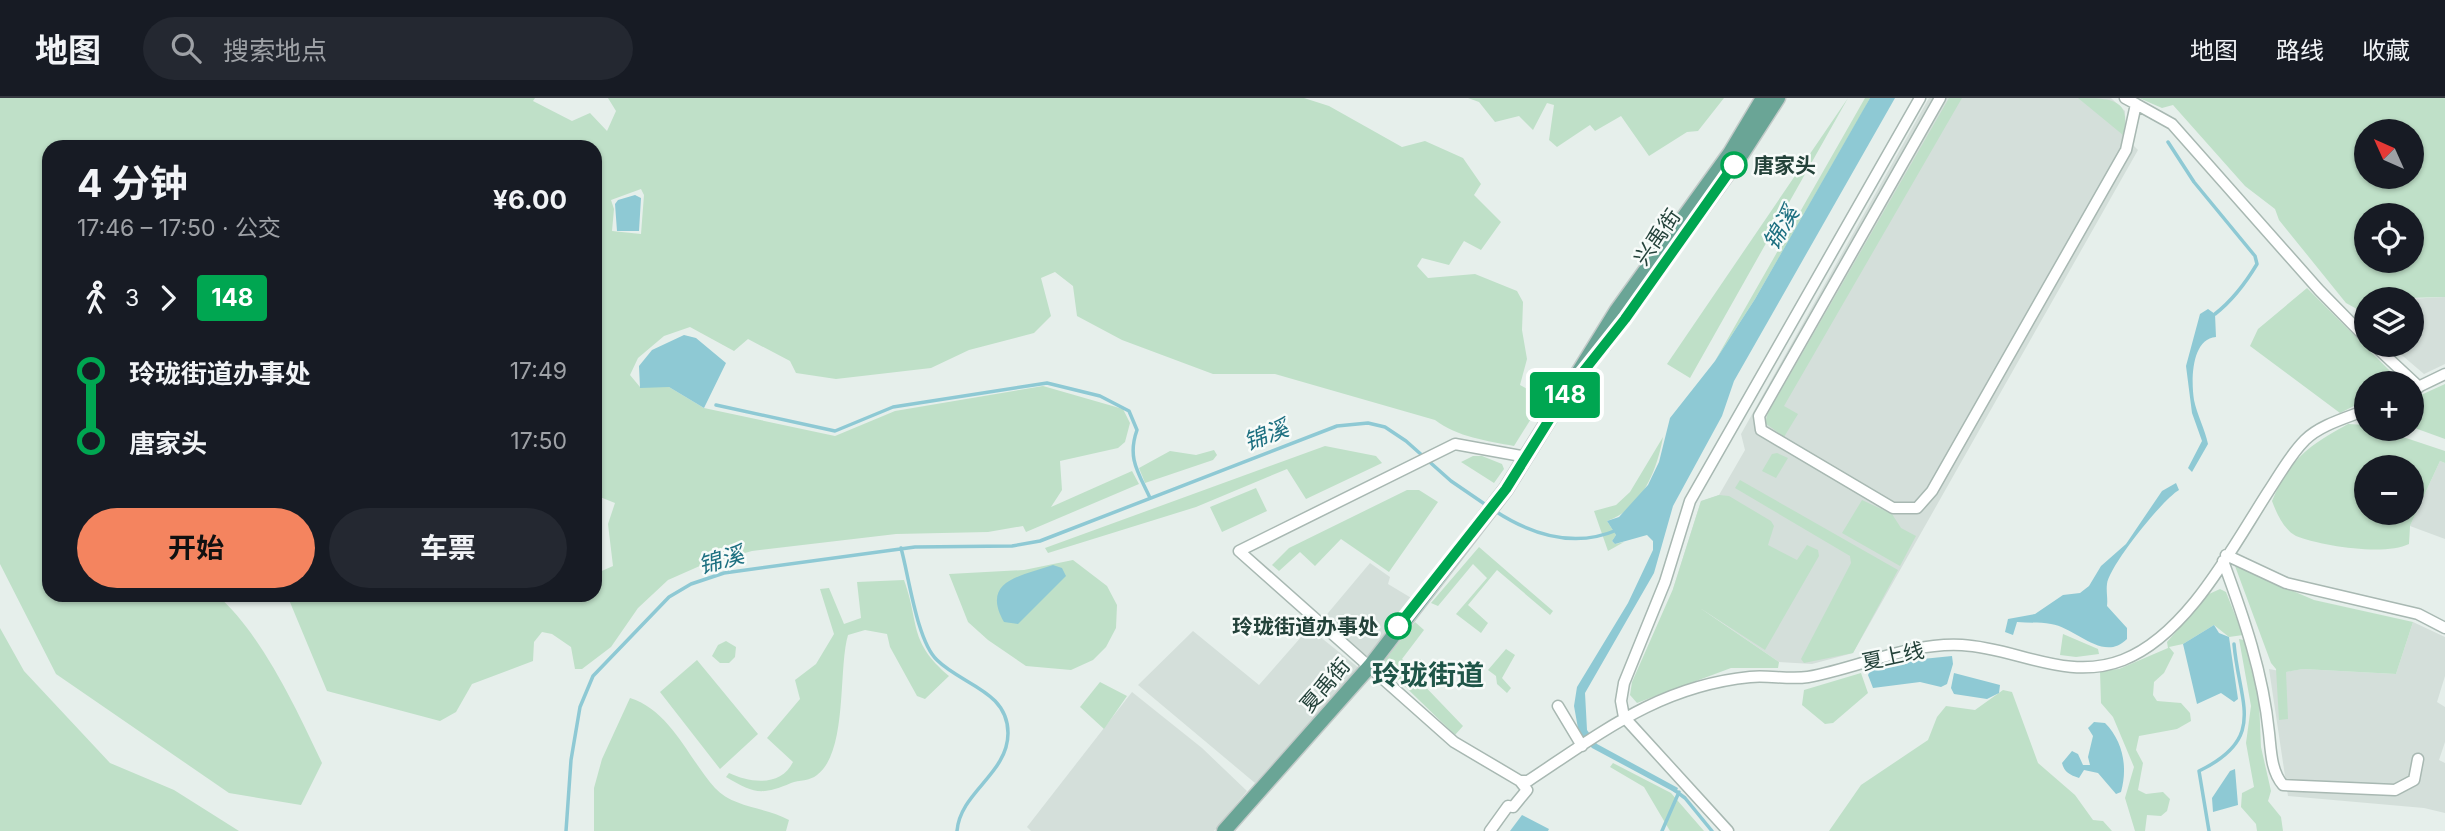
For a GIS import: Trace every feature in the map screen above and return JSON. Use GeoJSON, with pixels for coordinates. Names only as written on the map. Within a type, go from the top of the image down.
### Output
{"type":"FeatureCollection","features":[{"type":"Feature","properties":{"kind":"main road","name":"兴禹街"},"geometry":{"type":"LineString","coordinates":[[1527,457],[1617,310],[1730,153],[1763,98]]}},
{"type":"Feature","properties":{"kind":"main road","name":"兴禹街"},"geometry":{"type":"LineString","coordinates":[[1564,396],[1625,319],[1778,98]]}},
{"type":"Feature","properties":{"kind":"main road","name":"夏禹街"},"geometry":{"type":"LineString","coordinates":[[1224,831],[1370,666],[1506,489],[1527,457]]}},
{"type":"Feature","properties":{"kind":"street"},"geometry":{"type":"LineString","coordinates":[[1727,831],[1624,717],[1624,683],[1665,582],[1690,501],[1920,98]]}},
{"type":"Feature","properties":{"kind":"street"},"geometry":{"type":"LineString","coordinates":[[1940,98],[1759,416],[1761,430],[1893,508],[1917,508],[1932,491],[2126,150],[2136,104]]}},
{"type":"Feature","properties":{"kind":"street"},"geometry":{"type":"LineString","coordinates":[[2125,98],[2172,124],[2354,326]]}},
{"type":"Feature","properties":{"kind":"street"},"geometry":{"type":"LineString","coordinates":[[2385,357],[2398,371]]}},
{"type":"Feature","properties":{"kind":"street"},"geometry":{"type":"LineString","coordinates":[[2424,384],[2445,374]]}},
{"type":"Feature","properties":{"kind":"street","name":"夏上线"},"geometry":{"type":"LineString","coordinates":[[1520,781],[1528,781],[1624,717],[1661,697],[1706,685],[1750,676],[1806,677],[1896,653],[1942,645],[1964,645],[2068,668],[2107,665],[2148,648],[2174,627],[2225,558],[2291,456],[2307,438],[2354,416]]}},
{"type":"Feature","properties":{"kind":"street"},"geometry":{"type":"LineString","coordinates":[[1490,831],[1508,806],[1513,807],[1527,790],[1520,781],[1454,742],[1410,706],[1370,666],[1239,551],[1455,444],[1527,457]]}},
{"type":"Feature","properties":{"kind":"street"},"geometry":{"type":"LineString","coordinates":[[2225,558],[2286,583],[2418,614],[2445,628]]}},
{"type":"Feature","properties":{"kind":"street"},"geometry":{"type":"LineString","coordinates":[[2225,558],[2257,660],[2272,761],[2277,778],[2283,785],[2395,790],[2414,779],[2418,759]]}},
{"type":"Feature","properties":{"kind":"street"},"geometry":{"type":"LineString","coordinates":[[1558,706],[1582,746]]}},
{"type":"Feature","properties":{"kind":"shaded area"},"geometry":{"type":"Polygon","coordinates":[[[1929,98],[2111,98],[2125,111],[2123,135],[2138,150],[1853,653],[1812,664],[1779,662],[1673,589],[1701,501],[1719,495],[1745,450],[1741,434],[1929,98]]]}},
{"type":"Feature","properties":{"kind":"shaded area"},"geometry":{"type":"Polygon","coordinates":[[[2445,297],[2445,364],[2424,374],[2424,371],[2404,357],[2424,357],[2424,298],[2445,297]]]}},
{"type":"Feature","properties":{"kind":"shaded area"},"geometry":{"type":"Polygon","coordinates":[[[2440,461],[2445,463],[2445,539],[2410,526],[2424,525],[2424,496],[2440,461]]]}},
{"type":"Feature","properties":{"kind":"shaded area"},"geometry":{"type":"Polygon","coordinates":[[[1370,563],[1390,577],[1388,584],[1413,599],[1367,656],[1323,619],[1370,563]]]}},
{"type":"Feature","properties":{"kind":"shaded area"},"geometry":{"type":"Polygon","coordinates":[[[2413,622],[2445,637],[2445,676],[2437,702],[2445,707],[2445,742],[2439,760],[2445,763],[2445,813],[2424,808],[2288,796],[2269,669],[2285,672],[2303,669],[2396,674],[2413,622]]]}},
{"type":"Feature","properties":{"kind":"shaded area"},"geometry":{"type":"Polygon","coordinates":[[[1309,628],[1359,668],[1255,783],[1138,685],[1193,631],[1259,685],[1309,628]]]}},
{"type":"Feature","properties":{"kind":"shaded area"},"geometry":{"type":"Polygon","coordinates":[[[1132,692],[1202,748],[1247,791],[1214,831],[1031,831],[1027,827],[1132,692]]]}},
{"type":"Feature","properties":{"kind":"green space"},"geometry":{"type":"Polygon","coordinates":[[[0,98],[535,98],[533,101],[572,121],[590,113],[607,131],[616,111],[608,98],[1304,98],[1329,106],[1402,147],[1425,141],[1463,158],[1481,184],[1474,195],[1501,222],[1481,250],[1464,241],[1449,265],[1422,258],[1417,266],[1428,278],[1475,274],[1517,291],[1523,302],[1522,330],[1527,359],[1520,385],[1544,398],[1514,446],[1473,438],[1453,431],[1435,420],[1275,374],[1213,374],[1122,340],[1077,316],[1073,286],[1055,272],[1041,278],[1051,316],[1034,333],[969,350],[931,368],[836,379],[796,373],[790,361],[748,339],[734,351],[690,327],[664,336],[638,358],[630,375],[640,387],[669,387],[704,408],[835,436],[895,411],[1043,386],[1123,409],[1130,423],[1125,442],[1118,448],[1060,461],[1062,490],[1051,507],[1132,471],[1139,484],[1026,532],[1023,526],[988,532],[896,534],[752,551],[702,565],[668,580],[638,608],[611,647],[582,669],[575,669],[571,647],[552,634],[542,632],[534,642],[533,661],[472,684],[456,712],[440,721],[327,691],[290,602],[602,602],[602,571],[613,566],[608,524],[615,503],[602,498],[602,140],[42,140],[42,602],[224,602],[248,630],[277,673],[322,763],[301,805],[229,793],[56,674],[0,564],[0,98]],[[641,189],[611,200],[614,209],[612,231],[641,234],[644,195],[641,189]]]}},
{"type":"Feature","properties":{"kind":"green space"},"geometry":{"type":"Polygon","coordinates":[[[1468,98],[1724,98],[1698,131],[1687,132],[1649,156],[1621,116],[1595,131],[1590,125],[1557,147],[1549,140],[1554,105],[1547,103],[1533,130],[1519,116],[1495,122],[1479,102],[1468,98]]]}},
{"type":"Feature","properties":{"kind":"green space"},"geometry":{"type":"Polygon","coordinates":[[[1848,98],[1690,378],[1667,364],[1848,98]]]}},
{"type":"Feature","properties":{"kind":"green space"},"geometry":{"type":"Polygon","coordinates":[[[1865,98],[1870,98],[1755,299],[1715,361],[1865,98]]]}},
{"type":"Feature","properties":{"kind":"green space"},"geometry":{"type":"Polygon","coordinates":[[[1949,98],[1962,98],[1784,406],[1798,414],[1784,437],[1765,423],[1768,413],[1949,98]]]}},
{"type":"Feature","properties":{"kind":"green space"},"geometry":{"type":"Polygon","coordinates":[[[2078,98],[2108,100],[2121,107],[2125,114],[2123,135],[2078,98]]]}},
{"type":"Feature","properties":{"kind":"green space"},"geometry":{"type":"Polygon","coordinates":[[[2139,98],[2445,98],[2445,297],[2424,298],[2424,287],[2354,287],[2354,307],[2346,303],[2279,220],[2275,209],[2245,186],[2173,105],[2162,108],[2139,98]]]}},
{"type":"Feature","properties":{"kind":"green space"},"geometry":{"type":"Polygon","coordinates":[[[2307,288],[2354,335],[2354,357],[2376,357],[2390,371],[2354,371],[2354,406],[2340,413],[2250,346],[2258,329],[2307,288]]]}},
{"type":"Feature","properties":{"kind":"green space"},"geometry":{"type":"Polygon","coordinates":[[[2445,384],[2445,439],[2424,431],[2424,394],[2445,384]]]}},
{"type":"Feature","properties":{"kind":"green space"},"geometry":{"type":"Polygon","coordinates":[[[2348,424],[2354,424],[2354,441],[2415,441],[2445,451],[2445,463],[2440,461],[2424,496],[2424,455],[2354,455],[2354,525],[2410,525],[2409,544],[2385,549],[2336,546],[2296,536],[2284,525],[2272,501],[2294,463],[2312,446],[2348,424]]]}},
{"type":"Feature","properties":{"kind":"green space"},"geometry":{"type":"Polygon","coordinates":[[[1663,437],[1652,475],[1639,498],[1619,515],[1607,521],[1616,535],[1612,541],[1615,544],[1624,542],[1608,551],[1594,511],[1616,505],[1630,492],[1663,437]]]}},
{"type":"Feature","properties":{"kind":"green space"},"geometry":{"type":"Polygon","coordinates":[[[1325,446],[1376,456],[1382,463],[1306,499],[1287,469],[1196,507],[1048,553],[1045,548],[1325,446]]]}},
{"type":"Feature","properties":{"kind":"green space"},"geometry":{"type":"Polygon","coordinates":[[[1214,450],[1217,455],[1213,460],[1145,483],[1139,468],[1170,451],[1196,455],[1214,450]]]}},
{"type":"Feature","properties":{"kind":"green space"},"geometry":{"type":"Polygon","coordinates":[[[1777,453],[1788,458],[1776,478],[1762,471],[1772,454],[1777,453]]]}},
{"type":"Feature","properties":{"kind":"green space"},"geometry":{"type":"Polygon","coordinates":[[[1473,456],[1482,456],[1502,464],[1504,469],[1494,483],[1461,462],[1473,456]]]}},
{"type":"Feature","properties":{"kind":"green space"},"geometry":{"type":"Polygon","coordinates":[[[1740,480],[1898,570],[1853,653],[1804,663],[1801,659],[1851,563],[1850,556],[1735,488],[1740,480]]]}},
{"type":"Feature","properties":{"kind":"green space"},"geometry":{"type":"Polygon","coordinates":[[[1256,488],[1267,511],[1222,532],[1210,507],[1256,488]]]}},
{"type":"Feature","properties":{"kind":"green space"},"geometry":{"type":"Polygon","coordinates":[[[1407,490],[1419,490],[1438,502],[1389,572],[1341,539],[1315,566],[1300,552],[1279,571],[1272,565],[1289,548],[1407,490]]]}},
{"type":"Feature","properties":{"kind":"green space"},"geometry":{"type":"Polygon","coordinates":[[[1719,495],[1729,496],[1771,521],[1774,526],[1768,545],[1797,560],[1807,545],[1818,550],[1819,556],[1765,650],[1700,608],[1779,662],[1778,668],[1731,668],[1637,703],[1630,695],[1632,682],[1673,589],[1701,501],[1719,495]]]}},
{"type":"Feature","properties":{"kind":"green space"},"geometry":{"type":"Polygon","coordinates":[[[1862,500],[1892,514],[1901,528],[1916,536],[1900,566],[1842,533],[1862,500]]]}},
{"type":"Feature","properties":{"kind":"green space"},"geometry":{"type":"Polygon","coordinates":[[[1479,547],[1553,611],[1550,615],[1497,570],[1468,605],[1488,623],[1481,633],[1456,614],[1487,578],[1473,564],[1438,606],[1431,603],[1479,547]]]}},
{"type":"Feature","properties":{"kind":"green space"},"geometry":{"type":"Polygon","coordinates":[[[1073,560],[1107,586],[1117,605],[1116,628],[1106,647],[1093,660],[1071,670],[1026,666],[988,640],[968,622],[949,574],[1024,570],[1073,560]]]}},
{"type":"Feature","properties":{"kind":"green space"},"geometry":{"type":"Polygon","coordinates":[[[2235,566],[2314,600],[2413,622],[2396,674],[2303,669],[2286,672],[2288,719],[2279,720],[2276,669],[2271,663],[2235,566]]]}},
{"type":"Feature","properties":{"kind":"green space"},"geometry":{"type":"Polygon","coordinates":[[[904,580],[921,642],[936,664],[949,676],[925,699],[917,696],[890,647],[887,634],[865,630],[848,635],[838,730],[827,764],[811,778],[772,790],[757,791],[743,787],[726,777],[729,773],[755,781],[773,779],[781,776],[793,762],[767,738],[800,699],[795,680],[816,664],[834,634],[820,589],[829,588],[844,624],[861,618],[857,582],[904,580]]]}},
{"type":"Feature","properties":{"kind":"green space"},"geometry":{"type":"Polygon","coordinates":[[[2220,589],[2226,592],[2243,635],[2229,637],[2214,625],[2183,644],[2169,647],[2174,653],[2164,673],[2154,682],[2153,695],[2157,701],[2181,703],[2190,713],[2191,721],[2177,729],[2139,736],[2136,750],[2143,763],[2138,790],[2146,794],[2163,792],[2170,799],[2167,811],[2161,816],[2147,815],[2145,831],[2135,831],[2125,798],[2134,767],[2113,717],[2101,703],[2100,671],[2119,669],[2168,648],[2167,642],[2209,594],[2220,589]]]}},
{"type":"Feature","properties":{"kind":"green space"},"geometry":{"type":"Polygon","coordinates":[[[1415,622],[1424,630],[1402,659],[1412,668],[1420,659],[1425,663],[1416,677],[1463,726],[1455,735],[1386,668],[1385,660],[1415,622]]]}},
{"type":"Feature","properties":{"kind":"green space"},"geometry":{"type":"Polygon","coordinates":[[[0,628],[24,671],[110,763],[174,790],[239,831],[0,831],[0,628]]]}},
{"type":"Feature","properties":{"kind":"green space"},"geometry":{"type":"Polygon","coordinates":[[[2063,634],[2098,649],[2099,654],[2076,657],[2060,655],[2063,634]]]}},
{"type":"Feature","properties":{"kind":"green space"},"geometry":{"type":"Polygon","coordinates":[[[2239,639],[2244,640],[2259,700],[2261,747],[2271,791],[2268,801],[2281,817],[2283,831],[2257,831],[2256,824],[2241,807],[2242,793],[2254,787],[2246,743],[2251,706],[2239,639]]]}},
{"type":"Feature","properties":{"kind":"green space"},"geometry":{"type":"Polygon","coordinates":[[[726,641],[736,647],[735,657],[729,663],[720,663],[712,656],[718,645],[726,641]]]}},
{"type":"Feature","properties":{"kind":"green space"},"geometry":{"type":"Polygon","coordinates":[[[1506,649],[1515,655],[1502,678],[1511,688],[1507,693],[1497,684],[1496,676],[1488,670],[1506,649]]]}},
{"type":"Feature","properties":{"kind":"green space"},"geometry":{"type":"Polygon","coordinates":[[[697,660],[758,734],[720,769],[660,692],[697,660]]]}},
{"type":"Feature","properties":{"kind":"green space"},"geometry":{"type":"Polygon","coordinates":[[[1861,673],[1868,693],[1833,723],[1825,724],[1802,705],[1804,690],[1861,673]]]}},
{"type":"Feature","properties":{"kind":"green space"},"geometry":{"type":"Polygon","coordinates":[[[1100,682],[1127,696],[1104,729],[1080,707],[1100,682]]]}},
{"type":"Feature","properties":{"kind":"green space"},"geometry":{"type":"Polygon","coordinates":[[[2003,690],[2012,692],[2038,763],[2075,795],[2093,820],[2103,821],[2112,831],[1829,831],[1861,785],[1928,740],[1937,717],[1946,706],[1975,710],[2003,690]]]}},
{"type":"Feature","properties":{"kind":"green space"},"geometry":{"type":"Polygon","coordinates":[[[630,698],[644,704],[668,724],[722,795],[789,820],[786,831],[594,831],[594,788],[602,759],[630,698]]]}},
{"type":"Feature","properties":{"kind":"green space"},"geometry":{"type":"Polygon","coordinates":[[[1613,763],[1671,793],[1704,831],[1670,831],[1644,787],[1610,767],[1613,763]]]}},
{"type":"Feature","properties":{"kind":"water"},"geometry":{"type":"Polygon","coordinates":[[[1870,98],[1895,98],[1734,381],[1722,416],[1673,506],[1654,573],[1585,693],[1587,730],[1597,744],[1678,788],[1676,793],[1592,748],[1579,734],[1574,706],[1577,687],[1628,603],[1653,550],[1653,541],[1647,535],[1615,544],[1612,541],[1616,535],[1607,521],[1619,517],[1648,485],[1659,462],[1670,418],[1715,361],[1755,299],[1870,98]]]}},
{"type":"Feature","properties":{"kind":"water"},"geometry":{"type":"Polygon","coordinates":[[[635,195],[641,198],[639,231],[617,231],[615,204],[618,200],[635,195]]]}},
{"type":"Feature","properties":{"kind":"water"},"geometry":{"type":"Polygon","coordinates":[[[2208,309],[2215,314],[2216,337],[2202,345],[2197,353],[2193,392],[2208,444],[2192,472],[2188,468],[2202,441],[2192,413],[2186,366],[2200,314],[2208,309]]]}},
{"type":"Feature","properties":{"kind":"water"},"geometry":{"type":"Polygon","coordinates":[[[684,335],[696,338],[726,363],[704,408],[669,387],[640,388],[639,366],[652,350],[684,335]]]}},
{"type":"Feature","properties":{"kind":"water"},"geometry":{"type":"Polygon","coordinates":[[[2176,483],[2179,490],[2161,506],[2138,534],[2117,563],[2107,584],[2107,606],[2127,628],[2127,639],[2118,645],[2099,646],[2061,627],[2043,623],[2017,622],[2013,635],[2005,632],[2008,619],[2035,614],[2063,595],[2080,593],[2089,586],[2101,566],[2126,544],[2162,491],[2176,483]]]}},
{"type":"Feature","properties":{"kind":"water"},"geometry":{"type":"Polygon","coordinates":[[[1053,565],[1062,568],[1066,576],[1018,624],[1004,622],[997,597],[1001,588],[1018,577],[1053,565]]]}},
{"type":"Feature","properties":{"kind":"water"},"geometry":{"type":"Polygon","coordinates":[[[2214,625],[2219,633],[2229,637],[2238,699],[2234,702],[2221,693],[2197,704],[2183,644],[2214,625]]]}},
{"type":"Feature","properties":{"kind":"water"},"geometry":{"type":"Polygon","coordinates":[[[1952,656],[1953,664],[1947,684],[1941,687],[1920,682],[1873,688],[1868,675],[1870,671],[1903,661],[1952,656]]]}},
{"type":"Feature","properties":{"kind":"water"},"geometry":{"type":"Polygon","coordinates":[[[1954,673],[2000,685],[1999,693],[1987,699],[1954,694],[1951,688],[1954,673]]]}},
{"type":"Feature","properties":{"kind":"water"},"geometry":{"type":"Polygon","coordinates":[[[2094,722],[2105,723],[2120,746],[2124,773],[2121,792],[2116,794],[2098,773],[2084,770],[2079,778],[2068,773],[2062,763],[2072,751],[2078,754],[2083,765],[2090,765],[2088,757],[2093,736],[2088,728],[2094,722]]]}},
{"type":"Feature","properties":{"kind":"water"},"geometry":{"type":"Polygon","coordinates":[[[2235,769],[2238,805],[2213,812],[2212,798],[2230,771],[2235,769]]]}},
{"type":"Feature","properties":{"kind":"water"},"geometry":{"type":"Polygon","coordinates":[[[1522,815],[1549,829],[1548,831],[1510,831],[1522,815]]]}},
{"type":"Feature","properties":{"kind":"waterway"},"geometry":{"type":"LineString","coordinates":[[2168,142],[2194,182],[2255,256],[2257,264],[2248,278],[2215,314]]}},
{"type":"Feature","properties":{"kind":"waterway"},"geometry":{"type":"LineString","coordinates":[[716,405],[835,431],[893,407],[1047,383],[1100,396],[1129,411],[1137,430],[1133,449],[1135,465],[1150,498]]}},
{"type":"Feature","properties":{"kind":"waterway","name":"锦溪"},"geometry":{"type":"LineString","coordinates":[[566,831],[571,760],[580,707],[593,676],[669,597],[691,584],[724,573],[915,547],[1012,546],[1040,541],[1337,426],[1368,423],[1385,427],[1406,441],[1451,481],[1489,507]]}},
{"type":"Feature","properties":{"kind":"waterway","name":"锦溪"},"geometry":{"type":"LineString","coordinates":[[1495,511],[1524,527],[1554,536],[1585,538],[1617,530]]}},
{"type":"Feature","properties":{"kind":"waterway"},"geometry":{"type":"LineString","coordinates":[[901,548],[914,608],[930,651],[947,669],[992,698],[1006,719],[1006,747],[993,772],[966,805],[957,831]]}},
{"type":"Feature","properties":{"kind":"waterway"},"geometry":{"type":"LineString","coordinates":[[2209,831],[2199,771],[2221,758],[2234,746],[2242,732],[2243,701],[2234,644]]}},
{"type":"Feature","properties":{"kind":"waterway"},"geometry":{"type":"LineString","coordinates":[[1673,789],[1685,798],[1712,831]]}},
{"type":"Feature","properties":{"kind":"waterway"},"geometry":{"type":"LineString","coordinates":[[1662,831],[1679,792]]}},
{"type":"Feature","properties":{"kind":"bus line","name":"148"},"geometry":{"type":"LineString","coordinates":[[1398,626],[1506,489],[1564,396],[1625,319],[1734,165]]}},
{"type":"Feature","properties":{"kind":"place","name":"唐家头"},"geometry":{"type":"Point","coordinates":[1734,165]}},
{"type":"Feature","properties":{"kind":"place","name":"玲珑街道办事处"},"geometry":{"type":"Point","coordinates":[1398,626]}},
{"type":"Feature","properties":{"kind":"district","name":"玲珑街道"},"geometry":{"type":"Point","coordinates":[1428,675]}}]}
